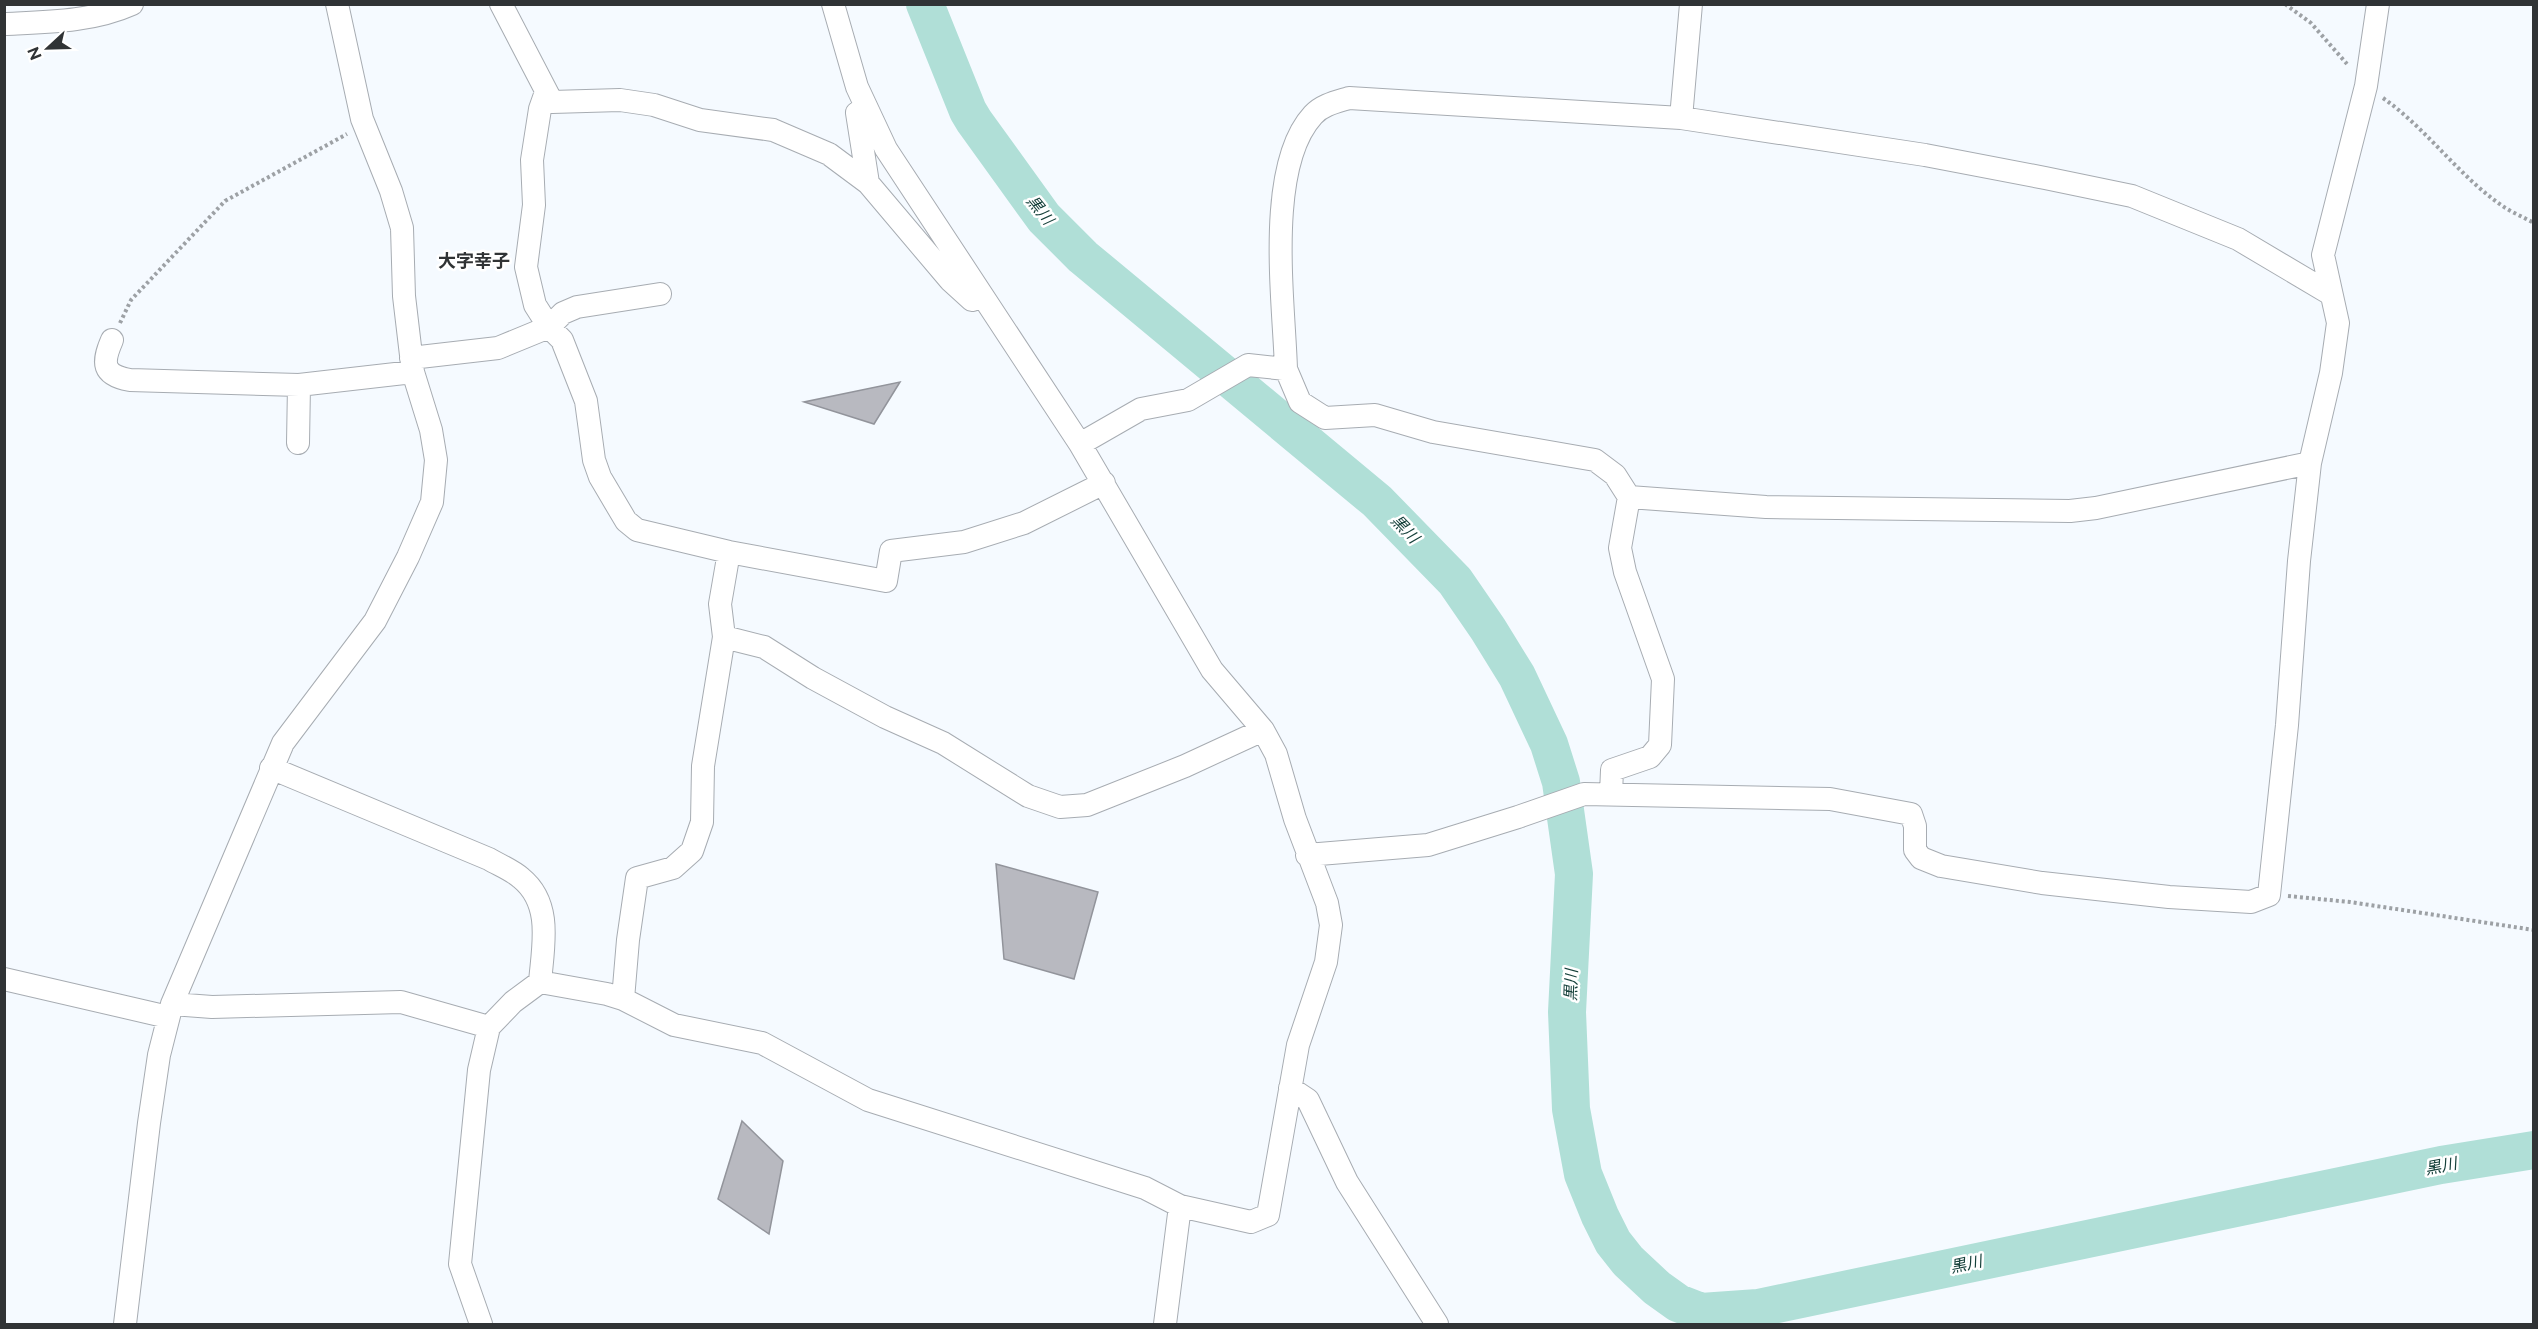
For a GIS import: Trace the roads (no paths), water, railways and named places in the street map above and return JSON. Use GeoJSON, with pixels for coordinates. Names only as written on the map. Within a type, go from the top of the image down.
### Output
{"type":"FeatureCollection","features":[{"type":"Feature","properties":{"kind":"street"},"geometry":{"type":"LineString","coordinates":[[4,24],[63,22],[119,10],[132,4]]}},
{"type":"Feature","properties":{"kind":"street"},"geometry":{"type":"LineString","coordinates":[[125,1324],[149,1123],[159,1055],[170,1010],[271,768],[284,743],[375,621],[408,557],[432,502],[436,460],[431,430],[412,365],[404,296],[402,228],[391,191],[364,124],[337,4]]}},
{"type":"Feature","properties":{"kind":"street"},"geometry":{"type":"LineString","coordinates":[[501,4],[552,102],[620,100],[654,105],[700,120],[773,130],[829,154],[868,183],[950,280],[972,300],[982,297]]}},
{"type":"Feature","properties":{"kind":"street"},"geometry":{"type":"LineString","coordinates":[[481,1324],[460,1264],[479,1070],[489,1027],[513,1002],[540,982],[623,999],[674,1025],[762,1043],[868,1100],[1145,1188],[1180,1206],[1251,1222],[1268,1215],[1298,1045],[1326,962],[1331,925],[1327,903],[1307,855],[1276,754],[1263,730],[1212,670],[1080,444],[886,149],[857,87],[833,4]]}},
{"type":"Feature","properties":{"kind":"street"},"geometry":{"type":"LineString","coordinates":[[1681,118],[1690,4]]}},
{"type":"Feature","properties":{"kind":"street"},"geometry":{"type":"LineString","coordinates":[[1307,855],[1428,845],[1584,794],[1830,799],[1911,814],[1915,826],[1915,850],[1921,858],[1941,866],[2042,883],[2169,897],[2252,903],[2270,895],[2288,725],[2299,561],[2310,463],[2331,373],[2338,323],[2323,255],[2366,86],[2378,4]]}},
{"type":"Feature","properties":{"kind":"street"},"geometry":{"type":"LineString","coordinates":[[546,92],[540,109],[532,160],[534,205],[526,267],[535,305],[549,327],[562,340],[586,401],[594,460],[600,477],[626,521],[637,530],[729,552],[886,582],[891,551],[964,542],[1024,523],[1104,483]]}},
{"type":"Feature","properties":{"kind":"street"},"geometry":{"type":"LineString","coordinates":[[1611,794],[1612,770],[1650,757],[1660,745],[1663,679],[1625,572],[1620,548],[1629,497],[1615,475],[1595,460],[1433,432],[1375,415],[1325,418],[1300,402],[1286,369],[1282,243],[1286,175],[1295,143],[1314,113],[1328,104],[1349,98],[1681,118],[1925,155],[2132,196],[2238,239],[2330,293]]}},
{"type":"Feature","properties":{"kind":"street"},"geometry":{"type":"LineString","coordinates":[[866,107],[856,113],[868,183]]}},
{"type":"Feature","properties":{"kind":"street"},"geometry":{"type":"LineString","coordinates":[[112,340],[105,357],[107,370],[115,378],[299,385],[498,348],[549,327],[563,313],[577,307],[660,294]]}},
{"type":"Feature","properties":{"kind":"street"},"geometry":{"type":"LineString","coordinates":[[1080,444],[1142,409],[1188,400],[1248,365],[1286,369]]}},
{"type":"Feature","properties":{"kind":"street"},"geometry":{"type":"LineString","coordinates":[[298,443],[299,385]]}},
{"type":"Feature","properties":{"kind":"street"},"geometry":{"type":"LineString","coordinates":[[1629,497],[1766,507],[2070,512],[2310,463]]}},
{"type":"Feature","properties":{"kind":"street"},"geometry":{"type":"LineString","coordinates":[[623,999],[637,878],[673,868],[692,851],[702,822],[703,766],[724,636],[720,604],[729,552]]}},
{"type":"Feature","properties":{"kind":"street"},"geometry":{"type":"LineString","coordinates":[[724,636],[764,647],[813,678],[943,743],[1028,796],[1060,807],[1087,805],[1185,766],[1263,730]]}},
{"type":"Feature","properties":{"kind":"street"},"geometry":{"type":"LineString","coordinates":[[271,768],[489,860],[521,878],[538,899],[545,920],[540,982]]}},
{"type":"Feature","properties":{"kind":"street"},"geometry":{"type":"LineString","coordinates":[[4,979],[170,1010],[401,1002],[489,1027]]}},
{"type":"Feature","properties":{"kind":"street"},"geometry":{"type":"LineString","coordinates":[[1290,1088],[1308,1100],[1347,1182],[1437,1324]]}},
{"type":"Feature","properties":{"kind":"street"},"geometry":{"type":"LineString","coordinates":[[1165,1324],[1180,1206]]}},
{"type":"Feature","properties":{"kind":"waterway","name":"黒川"},"geometry":{"type":"LineString","coordinates":[[925,4],[968,111],[1044,218],[1083,257],[1377,501],[1455,581],[1517,676],[1549,744],[1561,782],[1574,874],[1567,1012],[1571,1109],[1583,1174],[1613,1242],[1628,1261],[1657,1288],[1678,1303],[1701,1312],[1758,1308],[2441,1165],[2534,1150]]}},
{"type":"Feature","properties":{"kind":"waterway"},"geometry":{"type":"LineString","coordinates":[[1694,1324],[1701,1312]]}},
{"type":"Feature","properties":{"kind":"district","name":"大字幸子"},"geometry":{"type":"Point","coordinates":[474,260]}}]}
